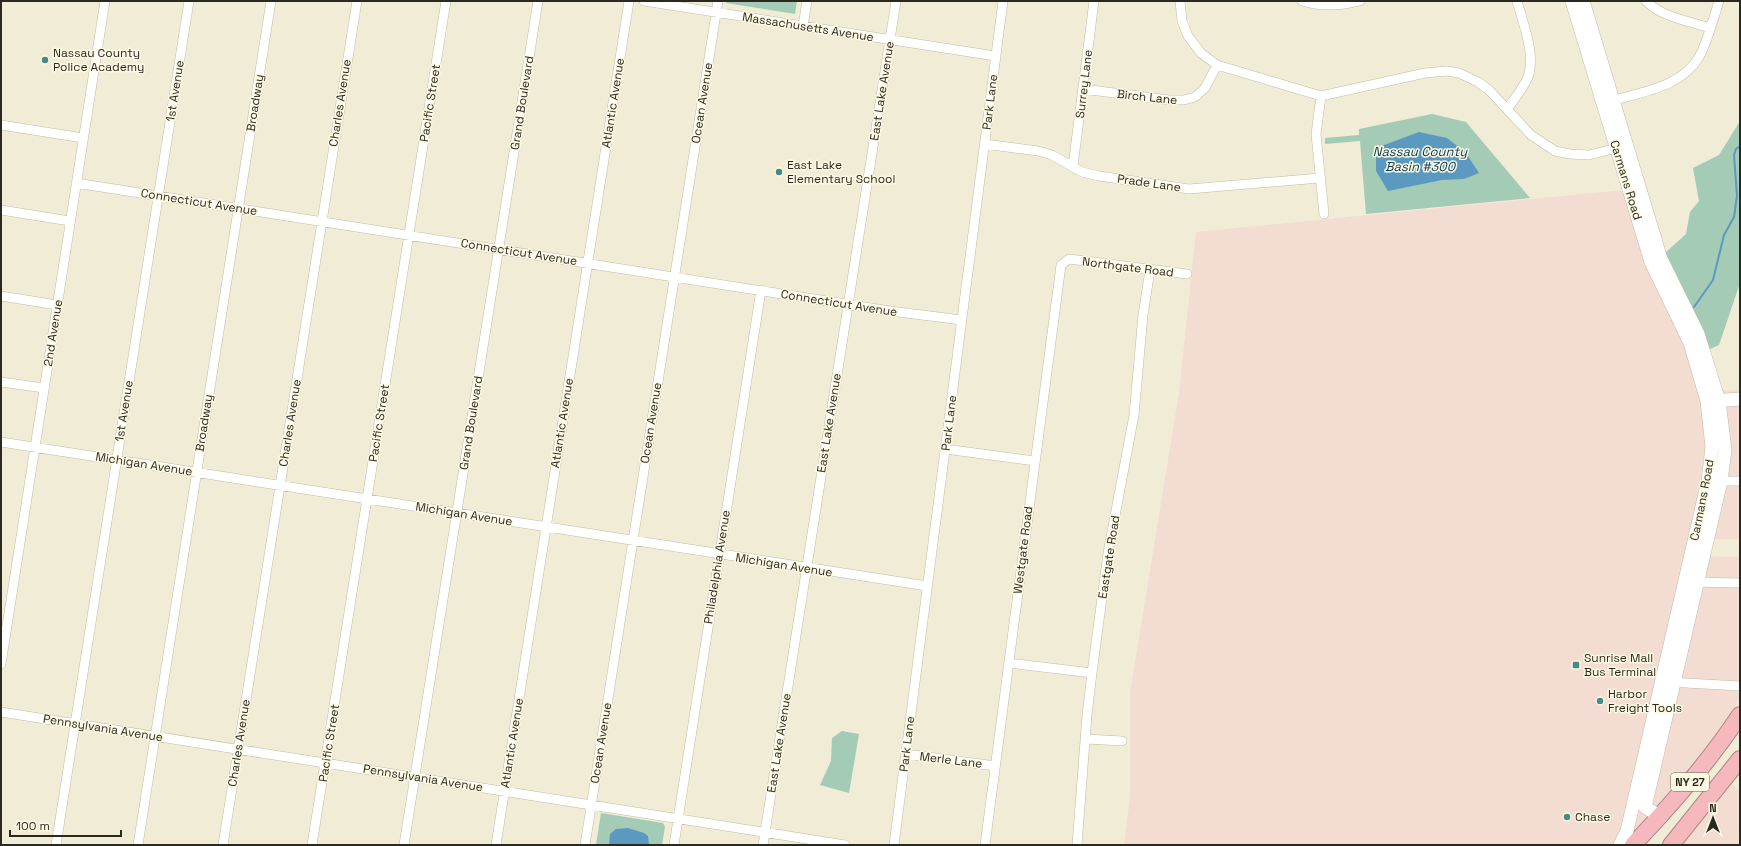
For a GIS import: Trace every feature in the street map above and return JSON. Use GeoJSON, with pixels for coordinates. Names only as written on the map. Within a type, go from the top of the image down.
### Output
{"type":"FeatureCollection","features":[{"type":"Feature","properties":{"kind":"highway","name":"NY 27"},"geometry":{"type":"LineString","coordinates":[[1633,845],[1661,817],[1718,749],[1740,715]]}},
{"type":"Feature","properties":{"kind":"highway","name":"NY 27"},"geometry":{"type":"LineString","coordinates":[[1671,845],[1740,759]]}},
{"type":"Feature","properties":{"kind":"street","name":"2nd Avenue"},"geometry":{"type":"LineString","coordinates":[[1,664],[105,1]]}},
{"type":"Feature","properties":{"kind":"street","name":"1st Avenue"},"geometry":{"type":"LineString","coordinates":[[56,845],[189,1]]}},
{"type":"Feature","properties":{"kind":"street","name":"Broadway"},"geometry":{"type":"LineString","coordinates":[[138,845],[271,1]]}},
{"type":"Feature","properties":{"kind":"street","name":"Charles Avenue"},"geometry":{"type":"LineString","coordinates":[[223,845],[357,1]]}},
{"type":"Feature","properties":{"kind":"street","name":"Pacific Street"},"geometry":{"type":"LineString","coordinates":[[312,845],[446,1]]}},
{"type":"Feature","properties":{"kind":"street","name":"Grand Boulevard"},"geometry":{"type":"LineString","coordinates":[[404,845],[538,1]]}},
{"type":"Feature","properties":{"kind":"street","name":"Atlantic Avenue"},"geometry":{"type":"LineString","coordinates":[[496,845],[629,1]]}},
{"type":"Feature","properties":{"kind":"street","name":"Massachusetts Avenue"},"geometry":{"type":"LineString","coordinates":[[644,1],[996,56]]}},
{"type":"Feature","properties":{"kind":"street","name":"Ocean Avenue"},"geometry":{"type":"LineString","coordinates":[[585,845],[718,1]]}},
{"type":"Feature","properties":{"kind":"street"},"geometry":{"type":"LineString","coordinates":[[803,26],[807,1]]}},
{"type":"Feature","properties":{"kind":"street","name":"East Lake Avenue"},"geometry":{"type":"LineString","coordinates":[[763,845],[896,1]]}},
{"type":"Feature","properties":{"kind":"street","name":"Park Lane"},"geometry":{"type":"LineString","coordinates":[[894,845],[1003,1]]}},
{"type":"Feature","properties":{"kind":"street","name":"Surrey Lane"},"geometry":{"type":"LineString","coordinates":[[1073,166],[1094,1]]}},
{"type":"Feature","properties":{"kind":"street"},"geometry":{"type":"LineString","coordinates":[[1180,1],[1182,21],[1188,36],[1201,52],[1217,65],[1321,96],[1425,73],[1447,71],[1478,82],[1497,97],[1531,135],[1555,150],[1570,154],[1589,155],[1621,147]]}},
{"type":"Feature","properties":{"kind":"street"},"geometry":{"type":"LineString","coordinates":[[1302,1],[1323,6],[1360,1]]}},
{"type":"Feature","properties":{"kind":"street"},"geometry":{"type":"LineString","coordinates":[[1507,109],[1524,86],[1531,65],[1530,49],[1517,1]]}},
{"type":"Feature","properties":{"kind":"street","name":"Carmans Road"},"geometry":{"type":"LineString","coordinates":[[1572,1],[1608,102]]}},
{"type":"Feature","properties":{"kind":"street","name":"Carmans Road"},"geometry":{"type":"LineString","coordinates":[[1584,1],[1608,102],[1621,147],[1661,259],[1698,334],[1725,450],[1714,481],[1691,582],[1669,682],[1645,807],[1661,817]]}},
{"type":"Feature","properties":{"kind":"street"},"geometry":{"type":"LineString","coordinates":[[1646,1],[1651,7],[1663,13],[1710,28]]}},
{"type":"Feature","properties":{"kind":"street"},"geometry":{"type":"LineString","coordinates":[[1608,102],[1666,85],[1681,77],[1693,66],[1700,55],[1719,1]]}},
{"type":"Feature","properties":{"kind":"street","name":"Birch Lane"},"geometry":{"type":"LineString","coordinates":[[1083,89],[1169,100],[1184,100],[1195,96],[1205,88],[1217,65]]}},
{"type":"Feature","properties":{"kind":"street"},"geometry":{"type":"LineString","coordinates":[[1321,96],[1316,134],[1324,214]]}},
{"type":"Feature","properties":{"kind":"street"},"geometry":{"type":"LineString","coordinates":[[1,125],[83,138]]}},
{"type":"Feature","properties":{"kind":"street","name":"Prade Lane"},"geometry":{"type":"LineString","coordinates":[[984,144],[1038,151],[1052,155],[1082,172],[1099,176],[1189,189],[1320,178]]}},
{"type":"Feature","properties":{"kind":"street","name":"Connecticut Avenue"},"geometry":{"type":"LineString","coordinates":[[76,182],[848,304],[962,320]]}},
{"type":"Feature","properties":{"kind":"street"},"geometry":{"type":"LineString","coordinates":[[1,210],[70,221]]}},
{"type":"Feature","properties":{"kind":"street","name":"Northgate Road"},"geometry":{"type":"LineString","coordinates":[[1069,259],[1187,274]]}},
{"type":"Feature","properties":{"kind":"street","name":"Westgate Road"},"geometry":{"type":"LineString","coordinates":[[985,845],[1059,277],[1061,266],[1069,259]]}},
{"type":"Feature","properties":{"kind":"street","name":"Eastgate Road"},"geometry":{"type":"LineString","coordinates":[[1077,845],[1092,673],[1108,553],[1134,415],[1143,315],[1150,270]]}},
{"type":"Feature","properties":{"kind":"street","name":"Philadelphia Avenue"},"geometry":{"type":"LineString","coordinates":[[674,845],[761,290]]}},
{"type":"Feature","properties":{"kind":"street"},"geometry":{"type":"LineString","coordinates":[[1,296],[57,305]]}},
{"type":"Feature","properties":{"kind":"street"},"geometry":{"type":"LineString","coordinates":[[1,382],[44,388]]}},
{"type":"Feature","properties":{"kind":"street"},"geometry":{"type":"LineString","coordinates":[[1713,401],[1740,399]]}},
{"type":"Feature","properties":{"kind":"street","name":"Michigan Avenue"},"geometry":{"type":"LineString","coordinates":[[1,442],[719,555],[927,586]]}},
{"type":"Feature","properties":{"kind":"street"},"geometry":{"type":"LineString","coordinates":[[945,449],[1035,461]]}},
{"type":"Feature","properties":{"kind":"street"},"geometry":{"type":"LineString","coordinates":[[1714,481],[1740,481]]}},
{"type":"Feature","properties":{"kind":"street"},"geometry":{"type":"LineString","coordinates":[[1691,582],[1740,583]]}},
{"type":"Feature","properties":{"kind":"street"},"geometry":{"type":"LineString","coordinates":[[1009,663],[1092,673]]}},
{"type":"Feature","properties":{"kind":"street"},"geometry":{"type":"LineString","coordinates":[[1669,682],[1740,686]]}},
{"type":"Feature","properties":{"kind":"street","name":"Carmans Road"},"geometry":{"type":"LineString","coordinates":[[1620,845],[1627,831],[1669,682]]}},
{"type":"Feature","properties":{"kind":"street","name":"Pennsylvania Avenue"},"geometry":{"type":"LineString","coordinates":[[1,712],[845,845]]}},
{"type":"Feature","properties":{"kind":"street"},"geometry":{"type":"LineString","coordinates":[[1086,739],[1122,741]]}},
{"type":"Feature","properties":{"kind":"street","name":"Merle Lane"},"geometry":{"type":"LineString","coordinates":[[906,754],[996,766]]}},
{"type":"Feature","properties":{"kind":"shaded area"},"geometry":{"type":"Polygon","coordinates":[[[1634,189],[1711,391],[1740,390],[1740,539],[1699,539],[1696,556],[1740,557],[1740,699],[1701,765],[1625,845],[1124,845],[1130,797],[1130,693],[1179,393],[1196,232],[1634,189]]]}},
{"type":"Feature","properties":{"kind":"shaded area"},"geometry":{"type":"Polygon","coordinates":[[[1732,785],[1740,791],[1738,845],[1680,845],[1732,785]]]}},
{"type":"Feature","properties":{"kind":"green space"},"geometry":{"type":"Polygon","coordinates":[[[726,1],[797,1],[795,14],[726,3],[726,1]]]}},
{"type":"Feature","properties":{"kind":"green space"},"geometry":{"type":"Polygon","coordinates":[[[1432,114],[1466,122],[1530,198],[1366,214],[1360,141],[1325,144],[1325,138],[1359,135],[1359,129],[1432,114]]]}},
{"type":"Feature","properties":{"kind":"green space"},"geometry":{"type":"Polygon","coordinates":[[[1740,121],[1740,283],[1719,345],[1710,349],[1665,253],[1686,234],[1690,212],[1699,201],[1693,168],[1719,155],[1740,121]]]}},
{"type":"Feature","properties":{"kind":"green space"},"geometry":{"type":"Polygon","coordinates":[[[842,731],[859,734],[849,793],[820,785],[831,761],[832,738],[842,731]]]}},
{"type":"Feature","properties":{"kind":"green space"},"geometry":{"type":"Polygon","coordinates":[[[601,813],[663,823],[665,827],[662,845],[596,845],[601,813]]]}},
{"type":"Feature","properties":{"kind":"water","name":"Nassau County Basin #300"},"geometry":{"type":"Polygon","coordinates":[[[1419,132],[1447,138],[1466,153],[1479,173],[1464,179],[1442,180],[1388,191],[1376,171],[1376,148],[1419,132]]]}},
{"type":"Feature","properties":{"kind":"water"},"geometry":{"type":"Polygon","coordinates":[[[628,828],[644,833],[648,836],[649,845],[609,845],[610,834],[616,829],[628,828]]]}},
{"type":"Feature","properties":{"kind":"waterway"},"geometry":{"type":"LineString","coordinates":[[1694,307],[1713,280],[1724,235],[1734,217],[1737,196],[1734,155],[1736,149],[1740,146]]}},
{"type":"Feature","properties":{"kind":"place","name":"Nassau County Police Academy"},"geometry":{"type":"Point","coordinates":[45,60]}},
{"type":"Feature","properties":{"kind":"place","name":"East Lake Elementary School"},"geometry":{"type":"Point","coordinates":[779,172]}},
{"type":"Feature","properties":{"kind":"place","name":"Sunrise Mall Bus Terminal"},"geometry":{"type":"Point","coordinates":[1576,665]}},
{"type":"Feature","properties":{"kind":"place","name":"Harbor Freight Tools"},"geometry":{"type":"Point","coordinates":[1600,701]}},
{"type":"Feature","properties":{"kind":"place","name":"Chase"},"geometry":{"type":"Point","coordinates":[1567,817]}}]}
